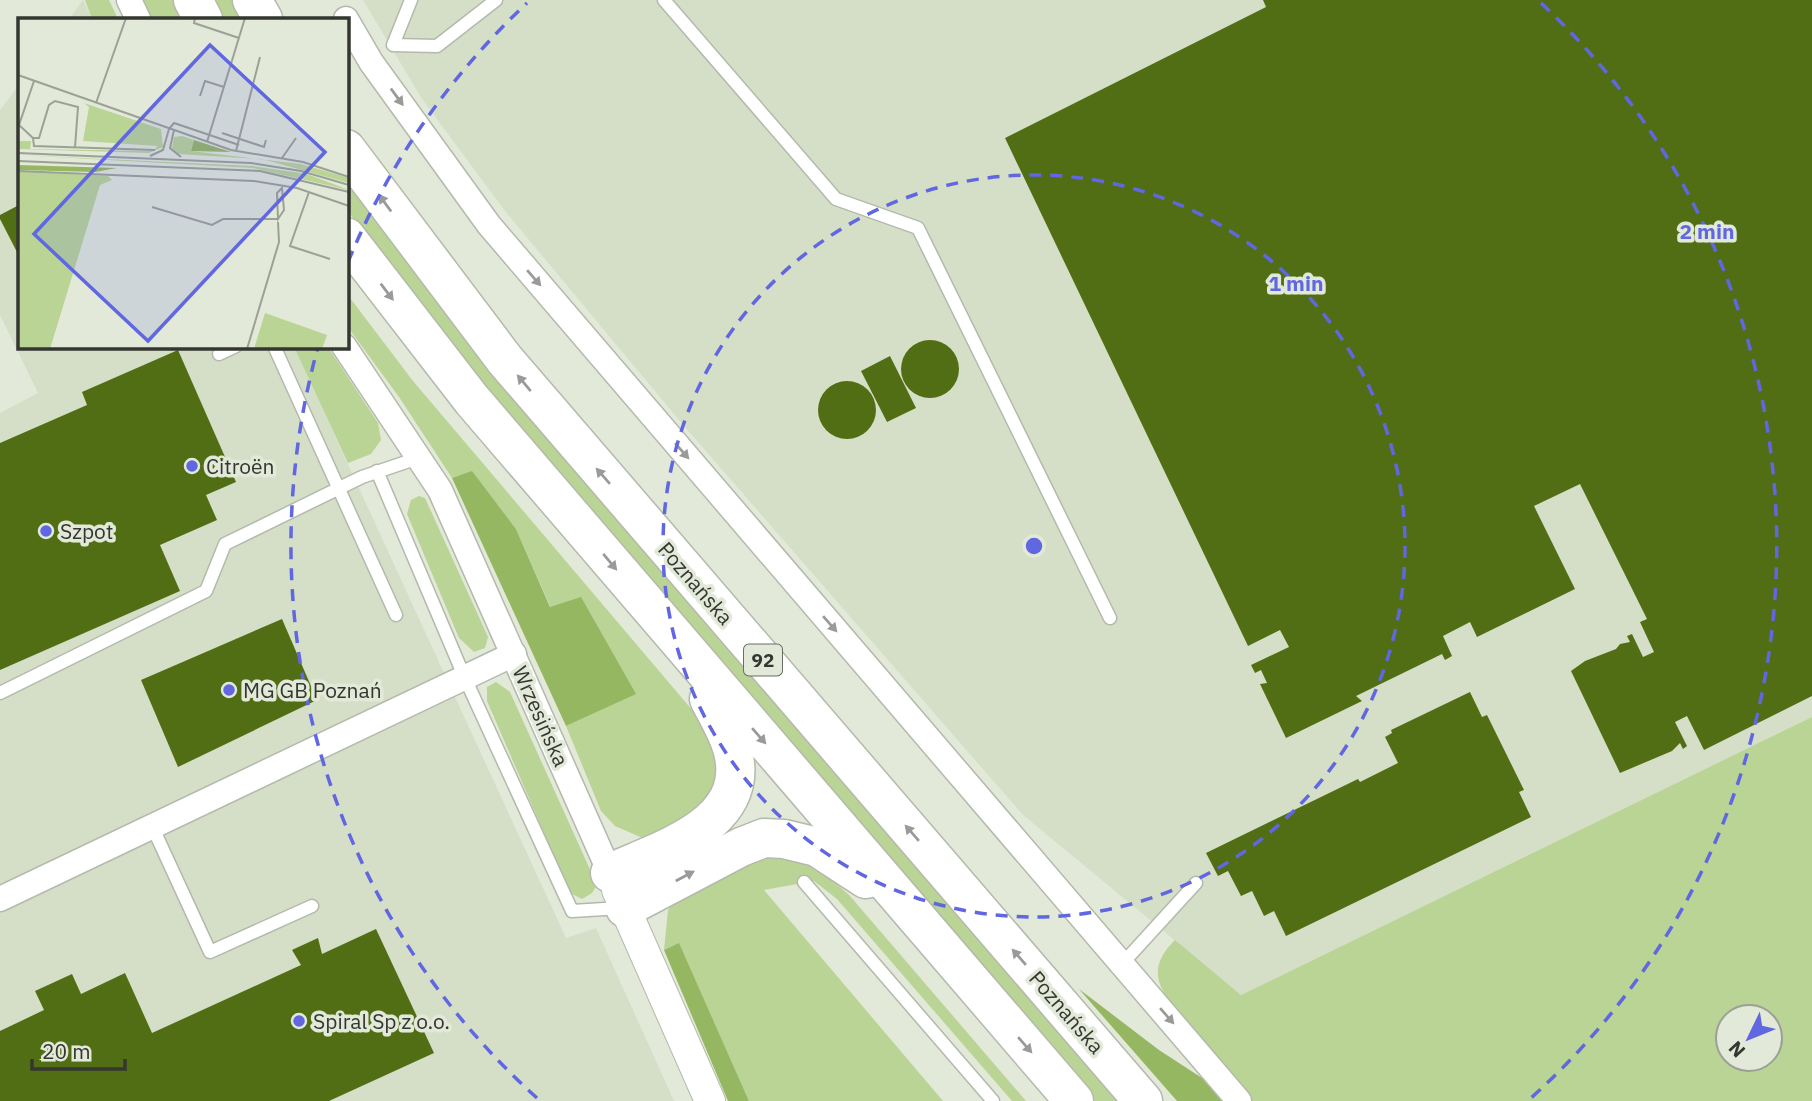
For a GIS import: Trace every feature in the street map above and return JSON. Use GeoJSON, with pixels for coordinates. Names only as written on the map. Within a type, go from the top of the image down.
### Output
{"type":"FeatureCollection","features":[{"type":"Feature","properties":{"kind":"main road"},"geometry":{"type":"LineString","coordinates":[[193,0],[203,18]]}},
{"type":"Feature","properties":{"kind":"main road"},"geometry":{"type":"LineString","coordinates":[[251,0],[261,18]]}},
{"type":"Feature","properties":{"kind":"main road","name":"Poznańska"},"geometry":{"type":"LineString","coordinates":[[348,152],[505,360],[1143,1101]]}},
{"type":"Feature","properties":{"kind":"main road","name":"92"},"geometry":{"type":"LineString","coordinates":[[348,240],[472,400],[1074,1101]]}},
{"type":"Feature","properties":{"kind":"main road"},"geometry":{"type":"LineString","coordinates":[[610,873],[706,828],[729,796],[735,778],[732,749],[682,647]]}},
{"type":"Feature","properties":{"kind":"main road"},"geometry":{"type":"LineString","coordinates":[[625,908],[741,846],[764,838],[784,839],[817,847],[901,901]]}},
{"type":"Feature","properties":{"kind":"street"},"geometry":{"type":"LineString","coordinates":[[129,0],[138,18]]}},
{"type":"Feature","properties":{"kind":"street"},"geometry":{"type":"LineString","coordinates":[[335,0],[345,18]]}},
{"type":"Feature","properties":{"kind":"street"},"geometry":{"type":"LineString","coordinates":[[348,22],[371,62],[489,225],[1239,1101]]}},
{"type":"Feature","properties":{"kind":"street","name":"Wrzesińska"},"geometry":{"type":"LineString","coordinates":[[345,348],[421,457],[460,531],[710,1101]]}},
{"type":"Feature","properties":{"kind":"street"},"geometry":{"type":"LineString","coordinates":[[0,899],[514,654]]}},
{"type":"Feature","properties":{"kind":"lane"},"geometry":{"type":"LineString","coordinates":[[371,62],[393,45],[411,0]]}},
{"type":"Feature","properties":{"kind":"lane"},"geometry":{"type":"LineString","coordinates":[[393,45],[437,46],[496,0]]}},
{"type":"Feature","properties":{"kind":"lane"},"geometry":{"type":"LineString","coordinates":[[664,0],[836,199],[918,228],[1110,618]]}},
{"type":"Feature","properties":{"kind":"lane"},"geometry":{"type":"LineString","coordinates":[[219,354],[232,348]]}},
{"type":"Feature","properties":{"kind":"lane"},"geometry":{"type":"LineString","coordinates":[[275,348],[396,615]]}},
{"type":"Feature","properties":{"kind":"lane"},"geometry":{"type":"LineString","coordinates":[[0,693],[206,591],[225,544],[377,471],[421,457]]}},
{"type":"Feature","properties":{"kind":"lane"},"geometry":{"type":"LineString","coordinates":[[377,471],[464,676],[572,911],[625,908]]}},
{"type":"Feature","properties":{"kind":"lane"},"geometry":{"type":"LineString","coordinates":[[152,826],[210,952],[312,906]]}},
{"type":"Feature","properties":{"kind":"lane"},"geometry":{"type":"LineString","coordinates":[[804,882],[993,1101]]}},
{"type":"Feature","properties":{"kind":"lane"},"geometry":{"type":"LineString","coordinates":[[1122,964],[1196,883]]}},
{"type":"Feature","properties":{"kind":"shaded area"},"geometry":{"type":"Polygon","coordinates":[[[83,0],[92,18],[70,18],[83,0]]]}},
{"type":"Feature","properties":{"kind":"shaded area"},"geometry":{"type":"Polygon","coordinates":[[[363,0],[1812,0],[1812,717],[1241,995],[1023,815],[684,426],[505,211],[422,99],[363,0]]]}},
{"type":"Feature","properties":{"kind":"shaded area"},"geometry":{"type":"Polygon","coordinates":[[[18,86],[18,348],[294,348],[566,938],[596,928],[674,1101],[0,1101],[0,413],[38,393],[0,315],[0,110],[18,86]]]}},
{"type":"Feature","properties":{"kind":"green space"},"geometry":{"type":"Polygon","coordinates":[[[85,0],[109,0],[118,18],[92,18],[85,0]]]}},
{"type":"Feature","properties":{"kind":"green space"},"geometry":{"type":"Polygon","coordinates":[[[140,0],[174,0],[184,18],[150,18],[140,0]]]}},
{"type":"Feature","properties":{"kind":"green space"},"geometry":{"type":"Polygon","coordinates":[[[209,0],[234,0],[244,18],[219,18],[209,0]]]}},
{"type":"Feature","properties":{"kind":"green space"},"geometry":{"type":"Polygon","coordinates":[[[348,178],[1123,1101],[1093,1101],[494,400],[348,211],[348,178]]]}},
{"type":"Feature","properties":{"kind":"green space"},"geometry":{"type":"Polygon","coordinates":[[[348,295],[413,381],[693,711],[714,742],[721,772],[694,822],[645,839],[615,826],[601,811],[566,726],[635,694],[551,608],[516,529],[472,472],[452,478],[399,397],[348,327],[348,295]]]}},
{"type":"Feature","properties":{"kind":"green space"},"geometry":{"type":"Polygon","coordinates":[[[294,348],[329,348],[378,423],[381,440],[371,454],[348,463],[294,348]]]}},
{"type":"Feature","properties":{"kind":"green space"},"geometry":{"type":"Polygon","coordinates":[[[472,471],[516,529],[550,607],[581,597],[636,694],[566,726],[452,478],[472,471]]]}},
{"type":"Feature","properties":{"kind":"green space"},"geometry":{"type":"Polygon","coordinates":[[[419,496],[425,498],[488,637],[485,648],[474,652],[459,638],[407,514],[411,500],[419,496]]]}},
{"type":"Feature","properties":{"kind":"green space"},"geometry":{"type":"Polygon","coordinates":[[[496,682],[510,692],[597,885],[592,893],[582,899],[570,893],[487,701],[487,687],[496,682]]]}},
{"type":"Feature","properties":{"kind":"green space"},"geometry":{"type":"Polygon","coordinates":[[[1812,717],[1812,1101],[1241,1101],[1182,1033],[1192,1026],[1166,996],[1161,986],[1159,964],[1175,940],[1241,995],[1812,717]]]}},
{"type":"Feature","properties":{"kind":"green space"},"geometry":{"type":"Polygon","coordinates":[[[753,853],[796,859],[816,868],[837,884],[1026,1101],[1012,1101],[837,899],[814,881],[764,890],[943,1101],[749,1101],[679,944],[664,950],[668,910],[696,878],[753,853]]]}},
{"type":"Feature","properties":{"kind":"green space"},"geometry":{"type":"Polygon","coordinates":[[[679,943],[749,1101],[728,1101],[664,950],[679,943]]]}},
{"type":"Feature","properties":{"kind":"green space"},"geometry":{"type":"Polygon","coordinates":[[[1079,989],[1159,1050],[1202,1078],[1222,1101],[1177,1101],[1079,989]]]}},
{"type":"Feature","properties":{"kind":"building"},"geometry":{"type":"Polygon","coordinates":[[[1263,0],[1812,0],[1812,696],[1704,750],[1687,716],[1675,722],[1687,746],[1683,749],[1680,743],[1672,751],[1620,773],[1571,671],[1585,661],[1630,642],[1627,636],[1632,634],[1643,657],[1654,652],[1640,622],[1647,619],[1580,484],[1534,506],[1575,589],[1477,637],[1470,622],[1443,636],[1452,656],[1445,660],[1442,654],[1356,696],[1362,701],[1286,738],[1260,684],[1267,683],[1261,670],[1255,673],[1251,665],[1289,647],[1280,630],[1248,646],[1005,138],[1266,7],[1263,0]]]}},
{"type":"Feature","properties":{"kind":"building"},"geometry":{"type":"Polygon","coordinates":[[[18,206],[18,254],[0,219],[0,215],[18,206]]]}},
{"type":"Feature","properties":{"kind":"building"},"geometry":{"type":"Polygon","coordinates":[[[930,340],[941,342],[954,353],[959,369],[957,380],[946,393],[930,398],[919,396],[906,385],[901,369],[903,358],[914,345],[930,340]]]}},
{"type":"Feature","properties":{"kind":"building"},"geometry":{"type":"Polygon","coordinates":[[[178,350],[236,482],[206,495],[217,520],[160,545],[180,591],[0,670],[0,443],[87,405],[82,392],[178,350]]]}},
{"type":"Feature","properties":{"kind":"building"},"geometry":{"type":"Polygon","coordinates":[[[890,356],[916,408],[887,422],[861,371],[890,356]]]}},
{"type":"Feature","properties":{"kind":"building"},"geometry":{"type":"Polygon","coordinates":[[[847,381],[858,383],[871,394],[876,410],[874,421],[863,434],[847,439],[836,437],[823,426],[818,410],[820,399],[831,386],[847,381]]]}},
{"type":"Feature","properties":{"kind":"building","name":"MG GB Poznań"},"geometry":{"type":"Polygon","coordinates":[[[282,619],[317,700],[178,767],[141,680],[282,619]]]}},
{"type":"Feature","properties":{"kind":"building"},"geometry":{"type":"Polygon","coordinates":[[[1470,692],[1482,717],[1487,715],[1524,790],[1519,792],[1531,817],[1286,936],[1274,911],[1264,916],[1252,891],[1241,896],[1228,871],[1218,876],[1206,853],[1358,779],[1360,782],[1398,763],[1385,737],[1392,733],[1391,730],[1470,692]]]}},
{"type":"Feature","properties":{"kind":"building","name":"Spiral Sp z o.o."},"geometry":{"type":"Polygon","coordinates":[[[376,929],[434,1053],[329,1101],[0,1101],[0,1031],[44,1010],[35,991],[72,974],[81,994],[125,973],[152,1033],[301,965],[292,950],[294,949],[318,938],[322,954],[376,929]]]}},
{"type":"Feature","properties":{"kind":"place","name":"Citroën"},"geometry":{"type":"Point","coordinates":[192,466]}},
{"type":"Feature","properties":{"kind":"place","name":"Szpot"},"geometry":{"type":"Point","coordinates":[46,531]}},
{"type":"Feature","properties":{"kind":"place","name":"MG GB Poznań"},"geometry":{"type":"Point","coordinates":[229,690]}},
{"type":"Feature","properties":{"kind":"place","name":"Spiral Sp z o.o."},"geometry":{"type":"Point","coordinates":[299,1021]}}]}
